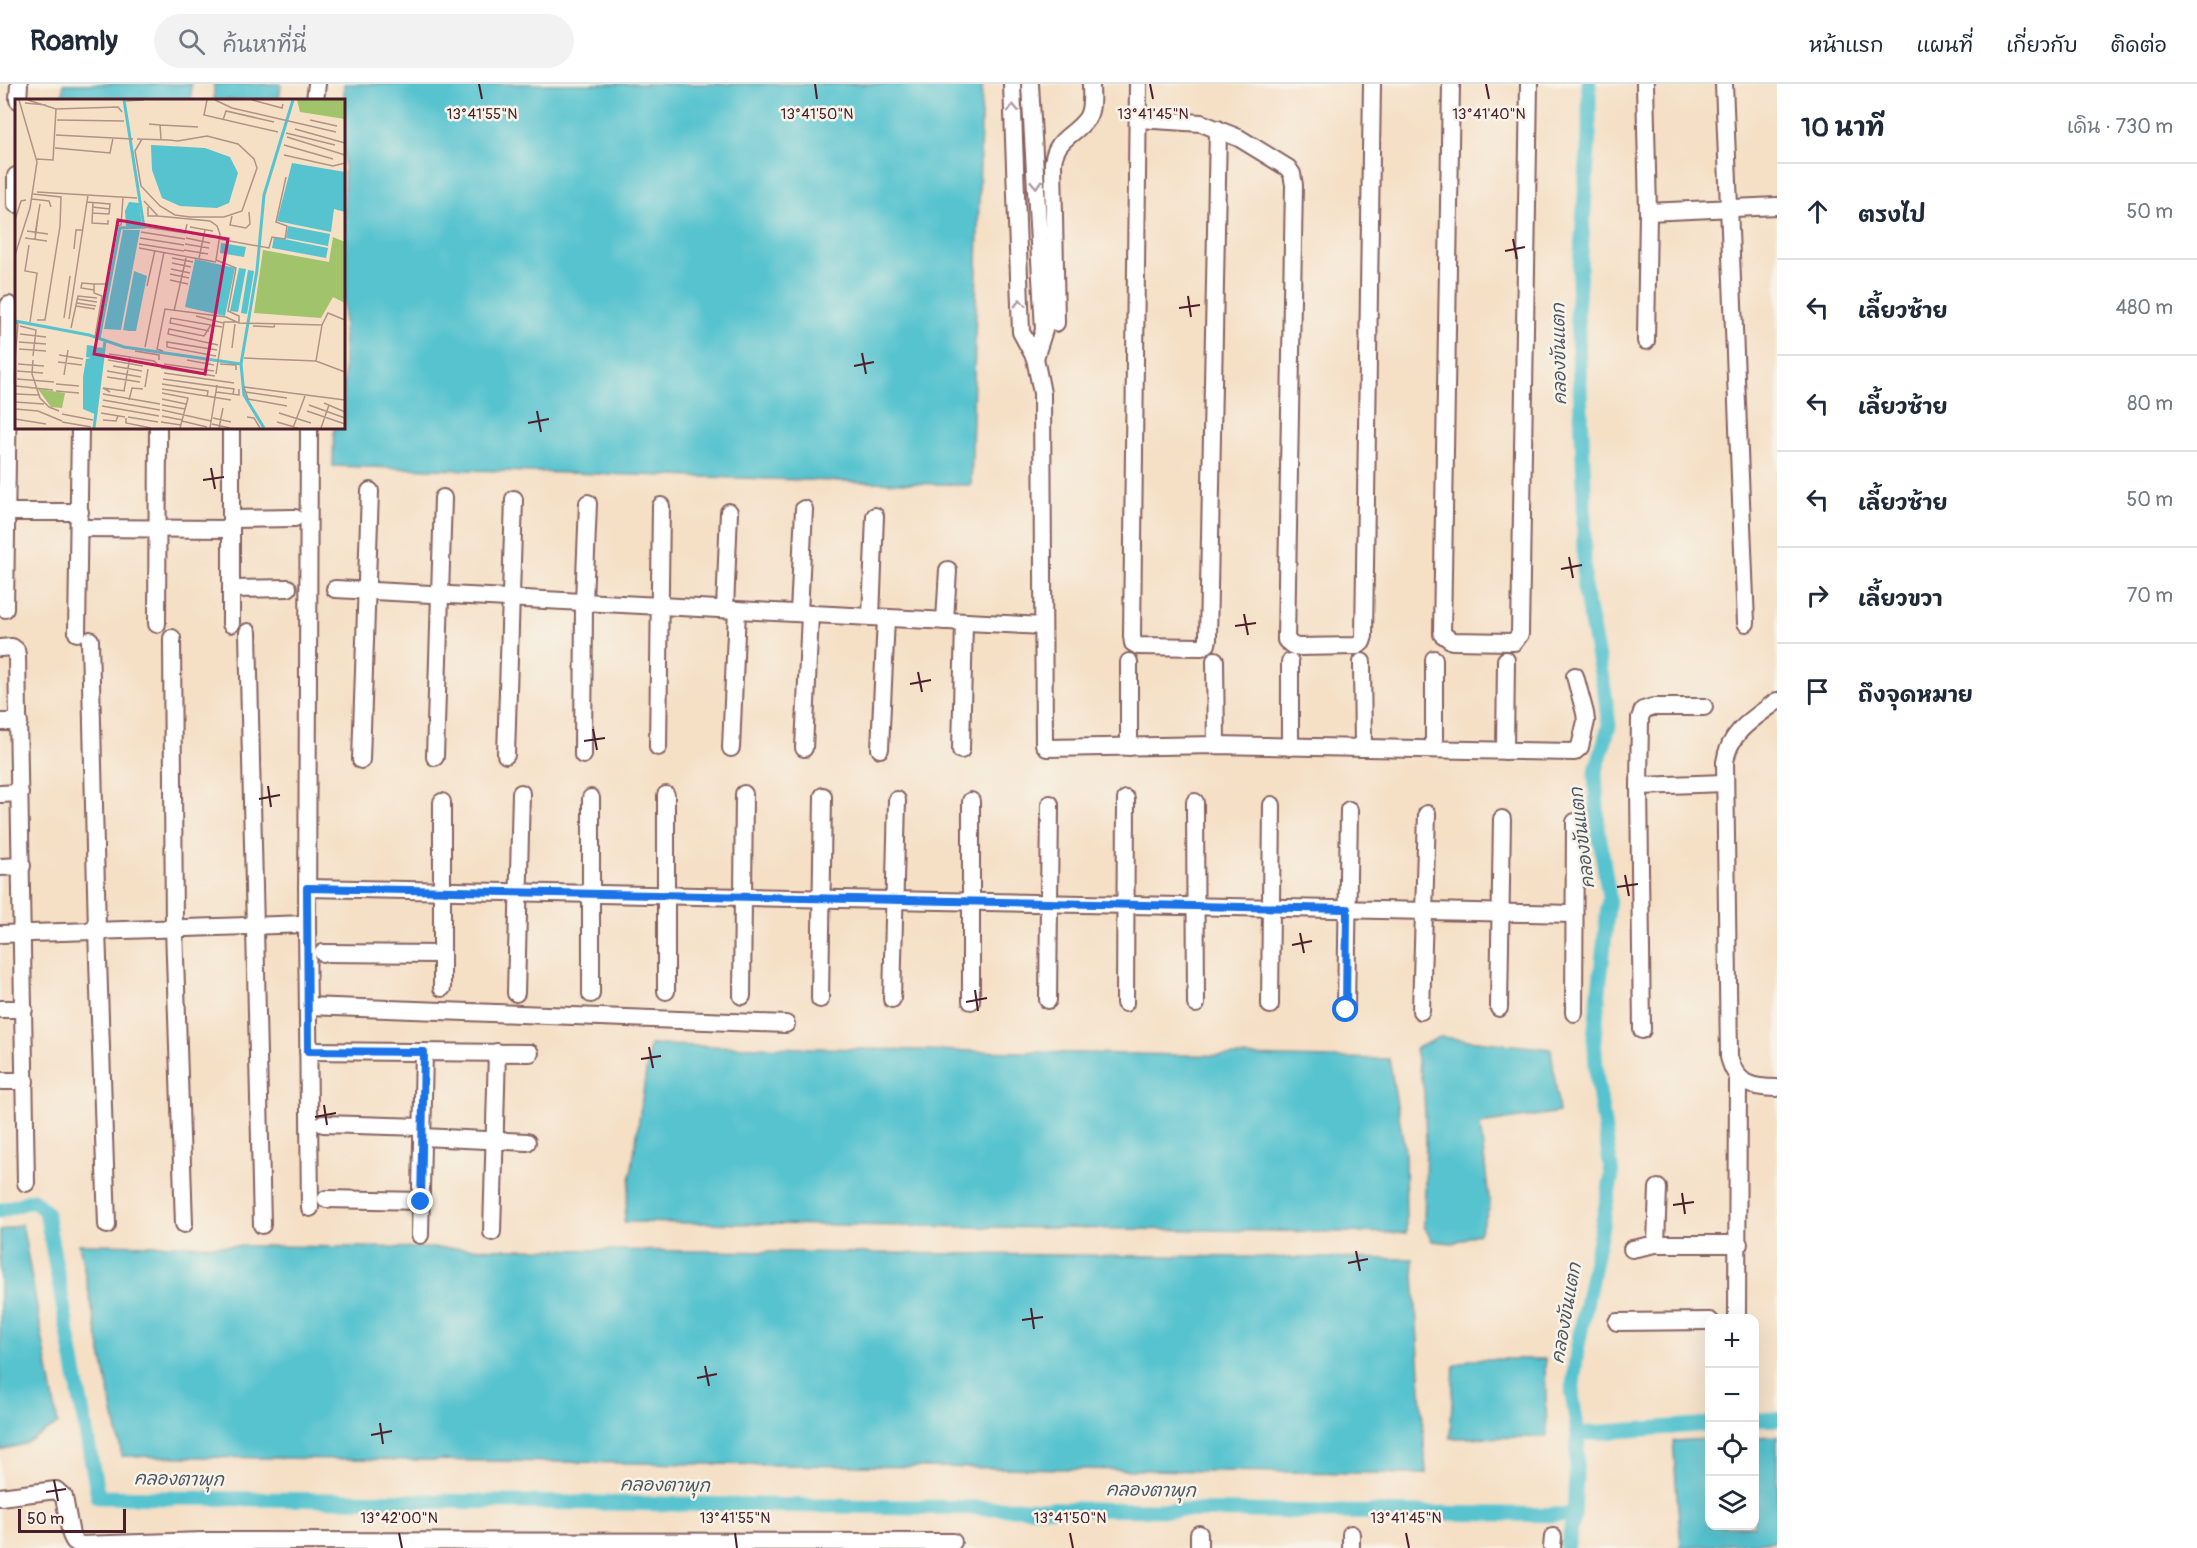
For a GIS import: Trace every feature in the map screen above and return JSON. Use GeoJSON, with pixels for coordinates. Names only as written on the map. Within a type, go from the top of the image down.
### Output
{"type":"FeatureCollection","features":[{"type":"Feature","properties":{"kind":"street"},"geometry":{"type":"LineString","coordinates":[[18,99],[19,84]]}},
{"type":"Feature","properties":{"kind":"street"},"geometry":{"type":"LineString","coordinates":[[315,99],[317,84]]}},
{"type":"Feature","properties":{"kind":"street"},"geometry":{"type":"LineString","coordinates":[[1012,84],[1021,332],[1035,358],[1042,393],[1044,744],[1047,748],[1216,745],[1577,751],[1586,721],[1575,676]]}},
{"type":"Feature","properties":{"kind":"street"},"geometry":{"type":"LineString","coordinates":[[1030,84],[1044,330],[1035,358]]}},
{"type":"Feature","properties":{"kind":"street"},"geometry":{"type":"LineString","coordinates":[[1056,322],[1054,156],[1055,150],[1087,118],[1092,105],[1091,84]]}},
{"type":"Feature","properties":{"kind":"street"},"geometry":{"type":"LineString","coordinates":[[1138,84],[1132,636],[1133,643],[1138,646],[1201,647],[1208,639],[1218,129]]}},
{"type":"Feature","properties":{"kind":"street"},"geometry":{"type":"LineString","coordinates":[[1139,119],[1201,123],[1218,129],[1239,138],[1287,168],[1292,174],[1294,185],[1287,640],[1297,647],[1357,646],[1362,642],[1364,636],[1372,84]]}},
{"type":"Feature","properties":{"kind":"street"},"geometry":{"type":"LineString","coordinates":[[1451,84],[1442,634],[1452,641],[1514,642],[1520,634],[1529,84]]}},
{"type":"Feature","properties":{"kind":"street"},"geometry":{"type":"LineString","coordinates":[[1645,84],[1648,212],[1646,341]]}},
{"type":"Feature","properties":{"kind":"street"},"geometry":{"type":"LineString","coordinates":[[1724,84],[1746,623]]}},
{"type":"Feature","properties":{"kind":"street"},"geometry":{"type":"LineString","coordinates":[[1648,212],[1777,206]]}},
{"type":"Feature","properties":{"kind":"street"},"geometry":{"type":"LineString","coordinates":[[1016,210],[1038,209]]}},
{"type":"Feature","properties":{"kind":"street"},"geometry":{"type":"LineString","coordinates":[[5,609],[3,512],[9,305]]}},
{"type":"Feature","properties":{"kind":"street"},"geometry":{"type":"LineString","coordinates":[[80,429],[79,520],[107,1225]]}},
{"type":"Feature","properties":{"kind":"street"},"geometry":{"type":"LineString","coordinates":[[157,624],[158,429]]}},
{"type":"Feature","properties":{"kind":"street"},"geometry":{"type":"LineString","coordinates":[[231,429],[231,624]]}},
{"type":"Feature","properties":{"kind":"street"},"geometry":{"type":"LineString","coordinates":[[309,429],[307,924],[310,1208]]}},
{"type":"Feature","properties":{"kind":"street"},"geometry":{"type":"LineString","coordinates":[[362,760],[370,491]]}},
{"type":"Feature","properties":{"kind":"street"},"geometry":{"type":"LineString","coordinates":[[435,757],[443,498]]}},
{"type":"Feature","properties":{"kind":"street"},"geometry":{"type":"LineString","coordinates":[[506,755],[514,499]]}},
{"type":"Feature","properties":{"kind":"street"},"geometry":{"type":"LineString","coordinates":[[583,755],[584,602],[588,503]]}},
{"type":"Feature","properties":{"kind":"street"},"geometry":{"type":"LineString","coordinates":[[658,747],[661,506]]}},
{"type":"Feature","properties":{"kind":"street"},"geometry":{"type":"LineString","coordinates":[[804,509],[804,748]]}},
{"type":"Feature","properties":{"kind":"street"},"geometry":{"type":"LineString","coordinates":[[3,512],[157,528],[295,518]]}},
{"type":"Feature","properties":{"kind":"street"},"geometry":{"type":"LineString","coordinates":[[729,512],[732,748]]}},
{"type":"Feature","properties":{"kind":"street"},"geometry":{"type":"LineString","coordinates":[[875,516],[880,749]]}},
{"type":"Feature","properties":{"kind":"street"},"geometry":{"type":"LineString","coordinates":[[945,621],[948,570]]}},
{"type":"Feature","properties":{"kind":"street"},"geometry":{"type":"LineString","coordinates":[[231,589],[288,588]]}},
{"type":"Feature","properties":{"kind":"street"},"geometry":{"type":"LineString","coordinates":[[335,589],[1043,626]]}},
{"type":"Feature","properties":{"kind":"street"},"geometry":{"type":"LineString","coordinates":[[961,750],[964,622]]}},
{"type":"Feature","properties":{"kind":"street"},"geometry":{"type":"LineString","coordinates":[[248,632],[262,1226]]}},
{"type":"Feature","properties":{"kind":"street"},"geometry":{"type":"LineString","coordinates":[[172,638],[174,928],[184,1224]]}},
{"type":"Feature","properties":{"kind":"street"},"geometry":{"type":"LineString","coordinates":[[0,648],[12,647],[16,650],[22,866],[26,1183]]}},
{"type":"Feature","properties":{"kind":"street"},"geometry":{"type":"LineString","coordinates":[[1434,659],[1434,749]]}},
{"type":"Feature","properties":{"kind":"street"},"geometry":{"type":"LineString","coordinates":[[1215,660],[1216,745]]}},
{"type":"Feature","properties":{"kind":"street"},"geometry":{"type":"LineString","coordinates":[[1505,751],[1506,660]]}},
{"type":"Feature","properties":{"kind":"street"},"geometry":{"type":"LineString","coordinates":[[1129,747],[1130,662]]}},
{"type":"Feature","properties":{"kind":"street"},"geometry":{"type":"LineString","coordinates":[[1290,662],[1290,747]]}},
{"type":"Feature","properties":{"kind":"street"},"geometry":{"type":"LineString","coordinates":[[1362,662],[1362,748]]}},
{"type":"Feature","properties":{"kind":"street"},"geometry":{"type":"LineString","coordinates":[[1777,701],[1736,734],[1727,752],[1725,783],[1728,1050],[1731,1064],[1738,1076],[1754,1086],[1777,1088]]}},
{"type":"Feature","properties":{"kind":"street"},"geometry":{"type":"LineString","coordinates":[[1642,1030],[1640,718],[1643,710],[1653,707],[1704,707]]}},
{"type":"Feature","properties":{"kind":"street"},"geometry":{"type":"LineString","coordinates":[[0,722],[19,722]]}},
{"type":"Feature","properties":{"kind":"street"},"geometry":{"type":"LineString","coordinates":[[1639,786],[1725,783]]}},
{"type":"Feature","properties":{"kind":"street"},"geometry":{"type":"LineString","coordinates":[[516,993],[521,793]]}},
{"type":"Feature","properties":{"kind":"street"},"geometry":{"type":"LineString","coordinates":[[0,794],[20,794]]}},
{"type":"Feature","properties":{"kind":"street"},"geometry":{"type":"LineString","coordinates":[[742,996],[744,794]]}},
{"type":"Feature","properties":{"kind":"street"},"geometry":{"type":"LineString","coordinates":[[666,795],[666,992]]}},
{"type":"Feature","properties":{"kind":"street"},"geometry":{"type":"LineString","coordinates":[[820,999],[823,796]]}},
{"type":"Feature","properties":{"kind":"street"},"geometry":{"type":"LineString","coordinates":[[591,798],[591,994]]}},
{"type":"Feature","properties":{"kind":"street"},"geometry":{"type":"LineString","coordinates":[[1125,1003],[1126,799]]}},
{"type":"Feature","properties":{"kind":"street"},"geometry":{"type":"LineString","coordinates":[[892,999],[897,800]]}},
{"type":"Feature","properties":{"kind":"street"},"geometry":{"type":"LineString","coordinates":[[970,801],[971,1001]]}},
{"type":"Feature","properties":{"kind":"street"},"geometry":{"type":"LineString","coordinates":[[442,802],[442,988]]}},
{"type":"Feature","properties":{"kind":"street"},"geometry":{"type":"LineString","coordinates":[[1195,802],[1196,1004]]}},
{"type":"Feature","properties":{"kind":"street"},"geometry":{"type":"LineString","coordinates":[[1048,1000],[1050,804]]}},
{"type":"Feature","properties":{"kind":"street"},"geometry":{"type":"LineString","coordinates":[[1270,1005],[1272,805]]}},
{"type":"Feature","properties":{"kind":"street"},"geometry":{"type":"LineString","coordinates":[[1346,1010],[1349,810]]}},
{"type":"Feature","properties":{"kind":"street"},"geometry":{"type":"LineString","coordinates":[[1421,1011],[1427,814]]}},
{"type":"Feature","properties":{"kind":"street"},"geometry":{"type":"LineString","coordinates":[[1499,1008],[1502,819]]}},
{"type":"Feature","properties":{"kind":"street"},"geometry":{"type":"LineString","coordinates":[[1574,1013],[1575,822]]}},
{"type":"Feature","properties":{"kind":"street"},"geometry":{"type":"LineString","coordinates":[[0,867],[22,866]]}},
{"type":"Feature","properties":{"kind":"street"},"geometry":{"type":"LineString","coordinates":[[307,888],[1575,914]]}},
{"type":"Feature","properties":{"kind":"street"},"geometry":{"type":"LineString","coordinates":[[0,934],[307,924]]}},
{"type":"Feature","properties":{"kind":"street"},"geometry":{"type":"LineString","coordinates":[[323,953],[441,954]]}},
{"type":"Feature","properties":{"kind":"street"},"geometry":{"type":"LineString","coordinates":[[308,1006],[786,1024]]}},
{"type":"Feature","properties":{"kind":"street"},"geometry":{"type":"LineString","coordinates":[[0,1009],[24,1009]]}},
{"type":"Feature","properties":{"kind":"street"},"geometry":{"type":"LineString","coordinates":[[308,1051],[530,1053]]}},
{"type":"Feature","properties":{"kind":"street"},"geometry":{"type":"LineString","coordinates":[[420,1235],[424,1052]]}},
{"type":"Feature","properties":{"kind":"street"},"geometry":{"type":"LineString","coordinates":[[492,1232],[497,1052]]}},
{"type":"Feature","properties":{"kind":"street"},"geometry":{"type":"LineString","coordinates":[[1737,1314],[1738,1076]]}},
{"type":"Feature","properties":{"kind":"street"},"geometry":{"type":"LineString","coordinates":[[0,1081],[25,1081]]}},
{"type":"Feature","properties":{"kind":"street"},"geometry":{"type":"LineString","coordinates":[[323,1124],[495,1141],[527,1142]]}},
{"type":"Feature","properties":{"kind":"street"},"geometry":{"type":"LineString","coordinates":[[1656,1244],[1658,1188]]}},
{"type":"Feature","properties":{"kind":"street"},"geometry":{"type":"LineString","coordinates":[[326,1199],[421,1202]]}},
{"type":"Feature","properties":{"kind":"street"},"geometry":{"type":"LineString","coordinates":[[1632,1249],[1656,1244],[1739,1245]]}},
{"type":"Feature","properties":{"kind":"street"},"geometry":{"type":"LineString","coordinates":[[1617,1322],[1705,1321]]}},
{"type":"Feature","properties":{"kind":"street"},"geometry":{"type":"LineString","coordinates":[[0,1497],[57,1490],[64,1497],[71,1535],[80,1545],[216,1541],[928,1545],[953,1542]]}},
{"type":"Feature","properties":{"kind":"water"},"geometry":{"type":"Polygon","coordinates":[[[63,84],[191,84],[191,99],[63,99],[63,84]]]}},
{"type":"Feature","properties":{"kind":"water"},"geometry":{"type":"Polygon","coordinates":[[[214,84],[281,84],[279,99],[214,99],[214,84]]]}},
{"type":"Feature","properties":{"kind":"water"},"geometry":{"type":"Polygon","coordinates":[[[344,84],[982,84],[971,485],[333,466],[334,429],[345,429],[344,84]]]}},
{"type":"Feature","properties":{"kind":"water"},"geometry":{"type":"Polygon","coordinates":[[[1440,1037],[1551,1049],[1559,1112],[1480,1124],[1490,1207],[1479,1233],[1453,1243],[1432,1241],[1424,1226],[1426,1142],[1424,1091],[1415,1049],[1440,1037]]]}},
{"type":"Feature","properties":{"kind":"water"},"geometry":{"type":"Polygon","coordinates":[[[650,1045],[1389,1059],[1405,1151],[1406,1233],[624,1222],[650,1045]]]}},
{"type":"Feature","properties":{"kind":"water"},"geometry":{"type":"Polygon","coordinates":[[[22,1224],[58,1424],[24,1444],[0,1450],[0,1231],[22,1224]]]}},
{"type":"Feature","properties":{"kind":"water"},"geometry":{"type":"Polygon","coordinates":[[[79,1244],[1413,1259],[1426,1474],[122,1456],[79,1244]]]}},
{"type":"Feature","properties":{"kind":"water"},"geometry":{"type":"Polygon","coordinates":[[[1472,1359],[1545,1359],[1547,1437],[1450,1438],[1454,1366],[1472,1359]]]}},
{"type":"Feature","properties":{"kind":"water"},"geometry":{"type":"Polygon","coordinates":[[[1777,1436],[1777,1541],[1681,1548],[1673,1441],[1705,1439],[1705,1530],[1759,1530],[1759,1437],[1777,1436]]]}},
{"type":"Feature","properties":{"kind":"waterway","name":"คลองขันแตก"},"geometry":{"type":"LineString","coordinates":[[1567,1548],[1574,1515],[1578,1434],[1572,1394],[1577,1350],[1612,1175],[1597,1079],[1594,1038],[1609,897],[1598,828],[1595,774],[1609,726],[1584,587],[1584,485],[1577,312],[1589,135],[1589,84]]}},
{"type":"Feature","properties":{"kind":"waterway","name":"คลองตาพุก"},"geometry":{"type":"LineString","coordinates":[[0,1211],[33,1200],[46,1212],[98,1497],[1574,1515]]}},
{"type":"Feature","properties":{"kind":"waterway"},"geometry":{"type":"LineString","coordinates":[[1759,1420],[1777,1419]]}},
{"type":"Feature","properties":{"kind":"waterway"},"geometry":{"type":"LineString","coordinates":[[1578,1434],[1705,1424]]}},
{"type":"Feature","properties":{"kind":"route"},"geometry":{"type":"LineString","coordinates":[[421,1202],[424,1052],[308,1051],[307,888],[1347,909],[1346,1010]]}}]}
